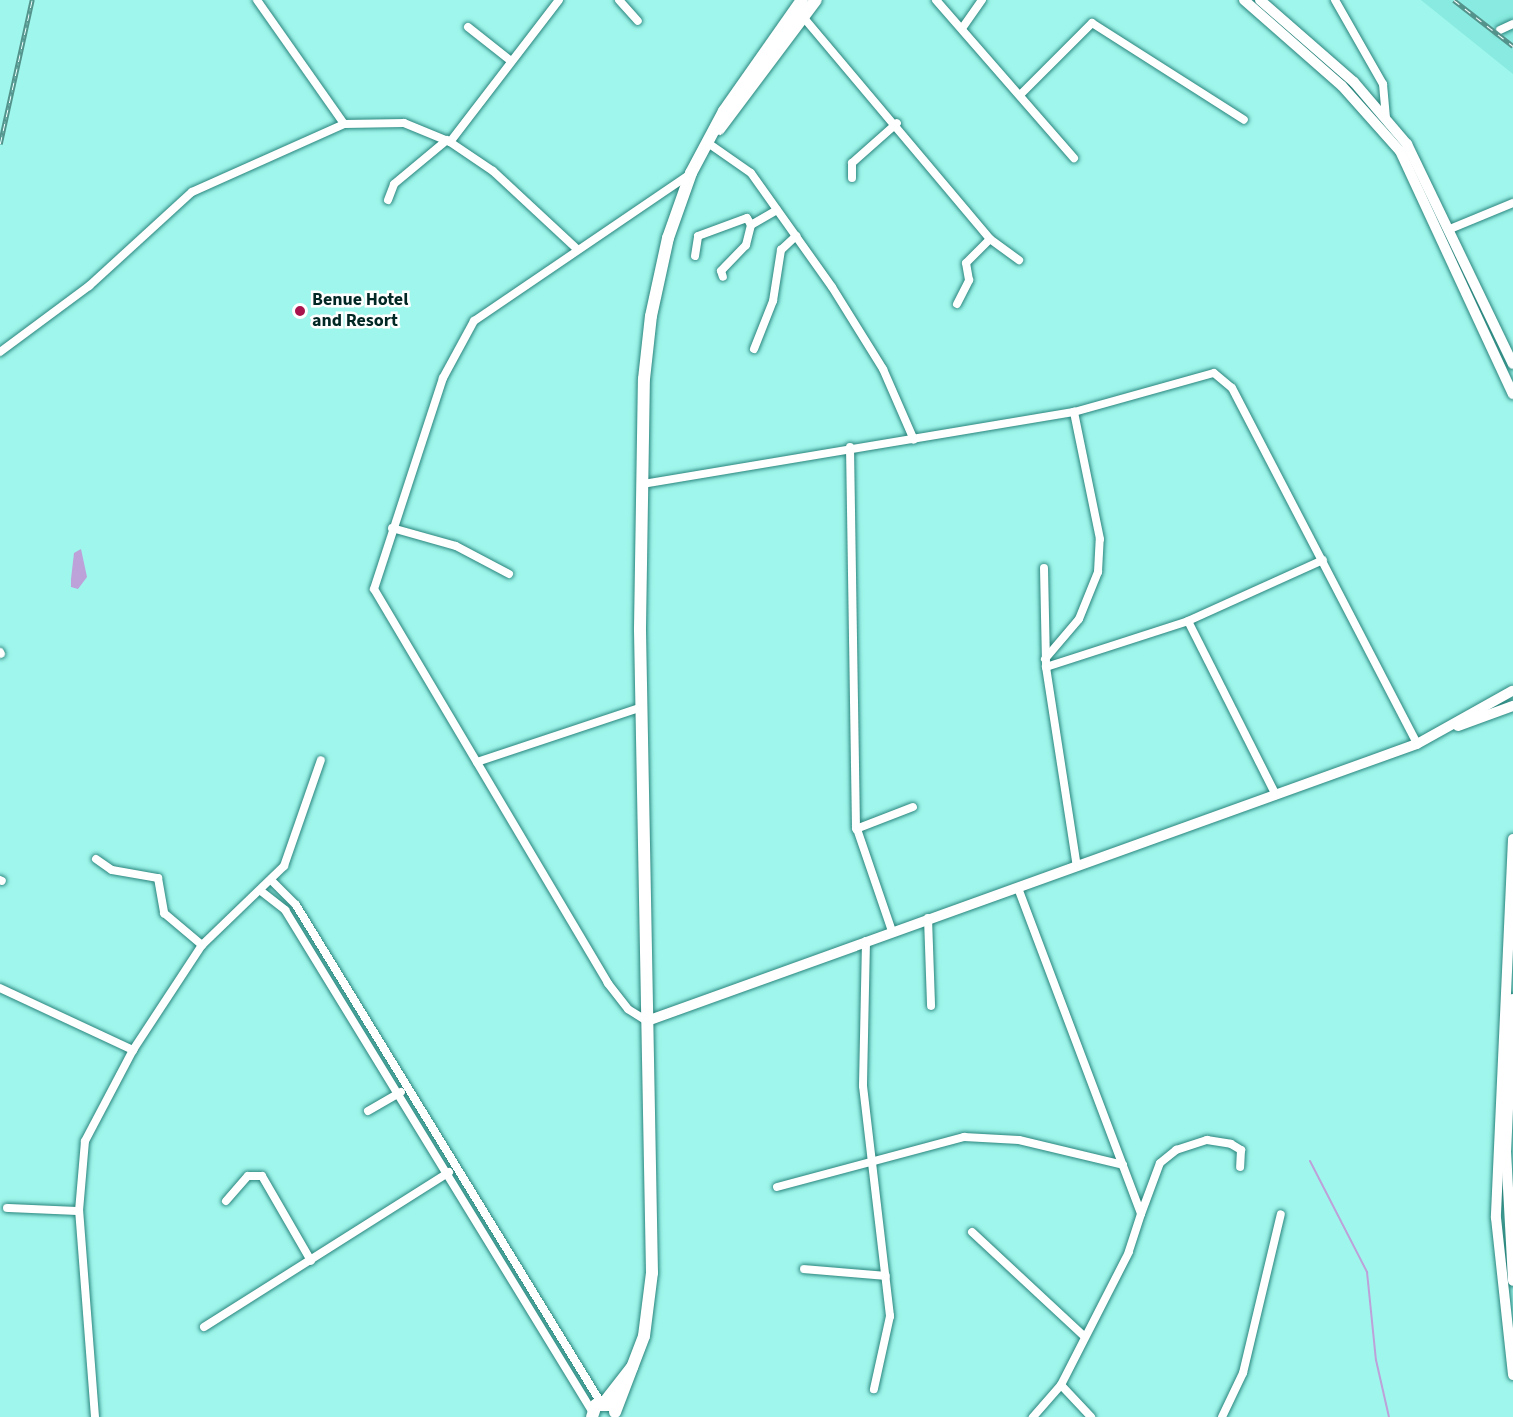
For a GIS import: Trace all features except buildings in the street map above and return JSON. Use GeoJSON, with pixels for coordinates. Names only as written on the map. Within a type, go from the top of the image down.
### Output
{"type":"FeatureCollection","features":[{"type":"Feature","properties":{"kind":"main road"},"geometry":{"type":"LineString","coordinates":[[637,1362],[595,1411],[615,1415],[637,1362],[652,1273],[642,707],[643,484],[651,316],[668,238],[691,173],[724,111],[802,0]]}},
{"type":"Feature","properties":{"kind":"main road"},"geometry":{"type":"LineString","coordinates":[[711,138],[816,0]]}},
{"type":"Feature","properties":{"kind":"street"},"geometry":{"type":"LineString","coordinates":[[257,0],[344,124]]}},
{"type":"Feature","properties":{"kind":"street"},"geometry":{"type":"LineString","coordinates":[[388,200],[394,184],[449,141],[559,0]]}},
{"type":"Feature","properties":{"kind":"street"},"geometry":{"type":"LineString","coordinates":[[619,0],[638,21]]}},
{"type":"Feature","properties":{"kind":"street"},"geometry":{"type":"LineString","coordinates":[[936,0],[963,27],[1074,158]]}},
{"type":"Feature","properties":{"kind":"street"},"geometry":{"type":"LineString","coordinates":[[963,27],[982,0]]}},
{"type":"Feature","properties":{"kind":"street"},"geometry":{"type":"LineString","coordinates":[[1244,0],[1342,86],[1400,151],[1513,394]]}},
{"type":"Feature","properties":{"kind":"street"},"geometry":{"type":"LineString","coordinates":[[1260,0],[1386,117],[1407,144],[1450,229],[1513,364]]}},
{"type":"Feature","properties":{"kind":"street"},"geometry":{"type":"LineString","coordinates":[[1335,0],[1383,84],[1386,117]]}},
{"type":"Feature","properties":{"kind":"street"},"geometry":{"type":"LineString","coordinates":[[804,18],[897,123],[990,239],[1019,260]]}},
{"type":"Feature","properties":{"kind":"street"},"geometry":{"type":"LineString","coordinates":[[1020,95],[1092,23],[1244,120]]}},
{"type":"Feature","properties":{"kind":"street"},"geometry":{"type":"LineString","coordinates":[[1500,30],[1513,24]]}},
{"type":"Feature","properties":{"kind":"street"},"geometry":{"type":"LineString","coordinates":[[468,27],[512,61]]}},
{"type":"Feature","properties":{"kind":"street"},"geometry":{"type":"LineString","coordinates":[[0,352],[89,286],[192,192],[344,124],[404,123],[449,141],[493,171],[578,249]]}},
{"type":"Feature","properties":{"kind":"street"},"geometry":{"type":"LineString","coordinates":[[852,178],[852,164],[897,123]]}},
{"type":"Feature","properties":{"kind":"street"},"geometry":{"type":"LineString","coordinates":[[711,138],[751,173],[796,236],[883,369],[914,440]]}},
{"type":"Feature","properties":{"kind":"street"},"geometry":{"type":"LineString","coordinates":[[691,173],[479,316],[468,330],[443,378],[392,528],[374,589],[378,603],[477,762],[608,983],[628,1009],[647,1022],[928,918],[1018,888],[1417,744],[1513,693]]}},
{"type":"Feature","properties":{"kind":"street"},"geometry":{"type":"LineString","coordinates":[[1450,229],[1513,203]]}},
{"type":"Feature","properties":{"kind":"street"},"geometry":{"type":"LineString","coordinates":[[723,277],[721,271],[746,245],[751,225],[777,210]]}},
{"type":"Feature","properties":{"kind":"street"},"geometry":{"type":"LineString","coordinates":[[695,256],[698,236],[741,216],[751,225]]}},
{"type":"Feature","properties":{"kind":"street"},"geometry":{"type":"LineString","coordinates":[[754,349],[773,302],[781,250],[796,236]]}},
{"type":"Feature","properties":{"kind":"street"},"geometry":{"type":"LineString","coordinates":[[957,304],[969,280],[966,262],[990,239]]}},
{"type":"Feature","properties":{"kind":"street"},"geometry":{"type":"LineString","coordinates":[[643,484],[850,447],[914,440],[1074,412],[1131,400],[1207,372],[1220,375],[1232,388],[1417,744]]}},
{"type":"Feature","properties":{"kind":"street"},"geometry":{"type":"LineString","coordinates":[[1046,663],[1079,619],[1098,572],[1100,539],[1074,412]]}},
{"type":"Feature","properties":{"kind":"street"},"geometry":{"type":"LineString","coordinates":[[850,447],[856,829],[892,931]]}},
{"type":"Feature","properties":{"kind":"street"},"geometry":{"type":"LineString","coordinates":[[392,528],[456,546],[509,574]]}},
{"type":"Feature","properties":{"kind":"street"},"geometry":{"type":"LineString","coordinates":[[1046,663],[1188,621],[1323,560]]}},
{"type":"Feature","properties":{"kind":"street"},"geometry":{"type":"LineString","coordinates":[[1044,568],[1046,663],[1077,867]]}},
{"type":"Feature","properties":{"kind":"street"},"geometry":{"type":"LineString","coordinates":[[1188,621],[1276,795]]}},
{"type":"Feature","properties":{"kind":"street"},"geometry":{"type":"LineString","coordinates":[[1452,727],[1513,706]]}},
{"type":"Feature","properties":{"kind":"street"},"geometry":{"type":"LineString","coordinates":[[477,762],[642,707]]}},
{"type":"Feature","properties":{"kind":"street"},"geometry":{"type":"LineString","coordinates":[[95,1417],[79,1211],[85,1141],[133,1050],[202,945],[272,881],[310,804],[321,760]]}},
{"type":"Feature","properties":{"kind":"street"},"geometry":{"type":"LineString","coordinates":[[856,829],[913,807]]}},
{"type":"Feature","properties":{"kind":"street"},"geometry":{"type":"LineString","coordinates":[[1513,838],[1496,1206],[1513,1375]]}},
{"type":"Feature","properties":{"kind":"street"},"geometry":{"type":"LineString","coordinates":[[96,859],[112,870],[158,878],[164,913],[202,945]]}},
{"type":"Feature","properties":{"kind":"street"},"geometry":{"type":"LineString","coordinates":[[272,881],[287,891],[455,1168],[595,1411]]}},
{"type":"Feature","properties":{"kind":"street"},"geometry":{"type":"LineString","coordinates":[[1018,888],[1140,1214]]}},
{"type":"Feature","properties":{"kind":"street"},"geometry":{"type":"LineString","coordinates":[[261,891],[277,899],[595,1411]]}},
{"type":"Feature","properties":{"kind":"street"},"geometry":{"type":"LineString","coordinates":[[928,918],[931,1006]]}},
{"type":"Feature","properties":{"kind":"street"},"geometry":{"type":"LineString","coordinates":[[867,941],[863,1086],[886,1276],[889,1331],[874,1389]]}},
{"type":"Feature","properties":{"kind":"street"},"geometry":{"type":"LineString","coordinates":[[0,988],[133,1050]]}},
{"type":"Feature","properties":{"kind":"street"},"geometry":{"type":"LineString","coordinates":[[336,995],[345,990]]}},
{"type":"Feature","properties":{"kind":"street"},"geometry":{"type":"LineString","coordinates":[[1513,999],[1510,1151],[1513,1281]]}},
{"type":"Feature","properties":{"kind":"street"},"geometry":{"type":"LineString","coordinates":[[368,1111],[406,1089]]}},
{"type":"Feature","properties":{"kind":"street"},"geometry":{"type":"LineString","coordinates":[[414,1122],[423,1117]]}},
{"type":"Feature","properties":{"kind":"street"},"geometry":{"type":"LineString","coordinates":[[777,1187],[981,1136],[1123,1165]]}},
{"type":"Feature","properties":{"kind":"street"},"geometry":{"type":"LineString","coordinates":[[1033,1417],[1061,1386],[1133,1244],[1140,1214],[1160,1163],[1176,1150],[1207,1140],[1231,1144],[1241,1150],[1240,1167]]}},
{"type":"Feature","properties":{"kind":"street"},"geometry":{"type":"LineString","coordinates":[[204,1327],[455,1168]]}},
{"type":"Feature","properties":{"kind":"street"},"geometry":{"type":"LineString","coordinates":[[226,1201],[248,1176],[262,1176],[311,1261]]}},
{"type":"Feature","properties":{"kind":"street"},"geometry":{"type":"LineString","coordinates":[[8,1208],[79,1211]]}},
{"type":"Feature","properties":{"kind":"street"},"geometry":{"type":"LineString","coordinates":[[1222,1417],[1243,1373],[1281,1214]]}},
{"type":"Feature","properties":{"kind":"street"},"geometry":{"type":"LineString","coordinates":[[972,1232],[1085,1337]]}},
{"type":"Feature","properties":{"kind":"street"},"geometry":{"type":"LineString","coordinates":[[804,1269],[886,1276]]}},
{"type":"Feature","properties":{"kind":"street"},"geometry":{"type":"LineString","coordinates":[[1061,1386],[1091,1417]]}},
{"type":"Feature","properties":{"kind":"shaded area"},"geometry":{"type":"Polygon","coordinates":[[[1421,0],[1513,0],[1513,74],[1421,0]]]}},
{"type":"Feature","properties":{"kind":"shaded area"},"geometry":{"type":"Polygon","coordinates":[[[81,549],[87,577],[78,589],[71,587],[71,579],[74,553],[81,549]]]}},
{"type":"Feature","properties":{"kind":"waterway"},"geometry":{"type":"LineString","coordinates":[[1310,1161],[1367,1272],[1376,1360],[1389,1417]]}},
{"type":"Feature","properties":{"kind":"railway"},"geometry":{"type":"LineString","coordinates":[[0,144],[32,0]]}},
{"type":"Feature","properties":{"kind":"railway"},"geometry":{"type":"LineString","coordinates":[[1454,0],[1513,46]]}},
{"type":"Feature","properties":{"kind":"place","name":"Benue Hotel and Resort"},"geometry":{"type":"Point","coordinates":[300,311]}}]}
